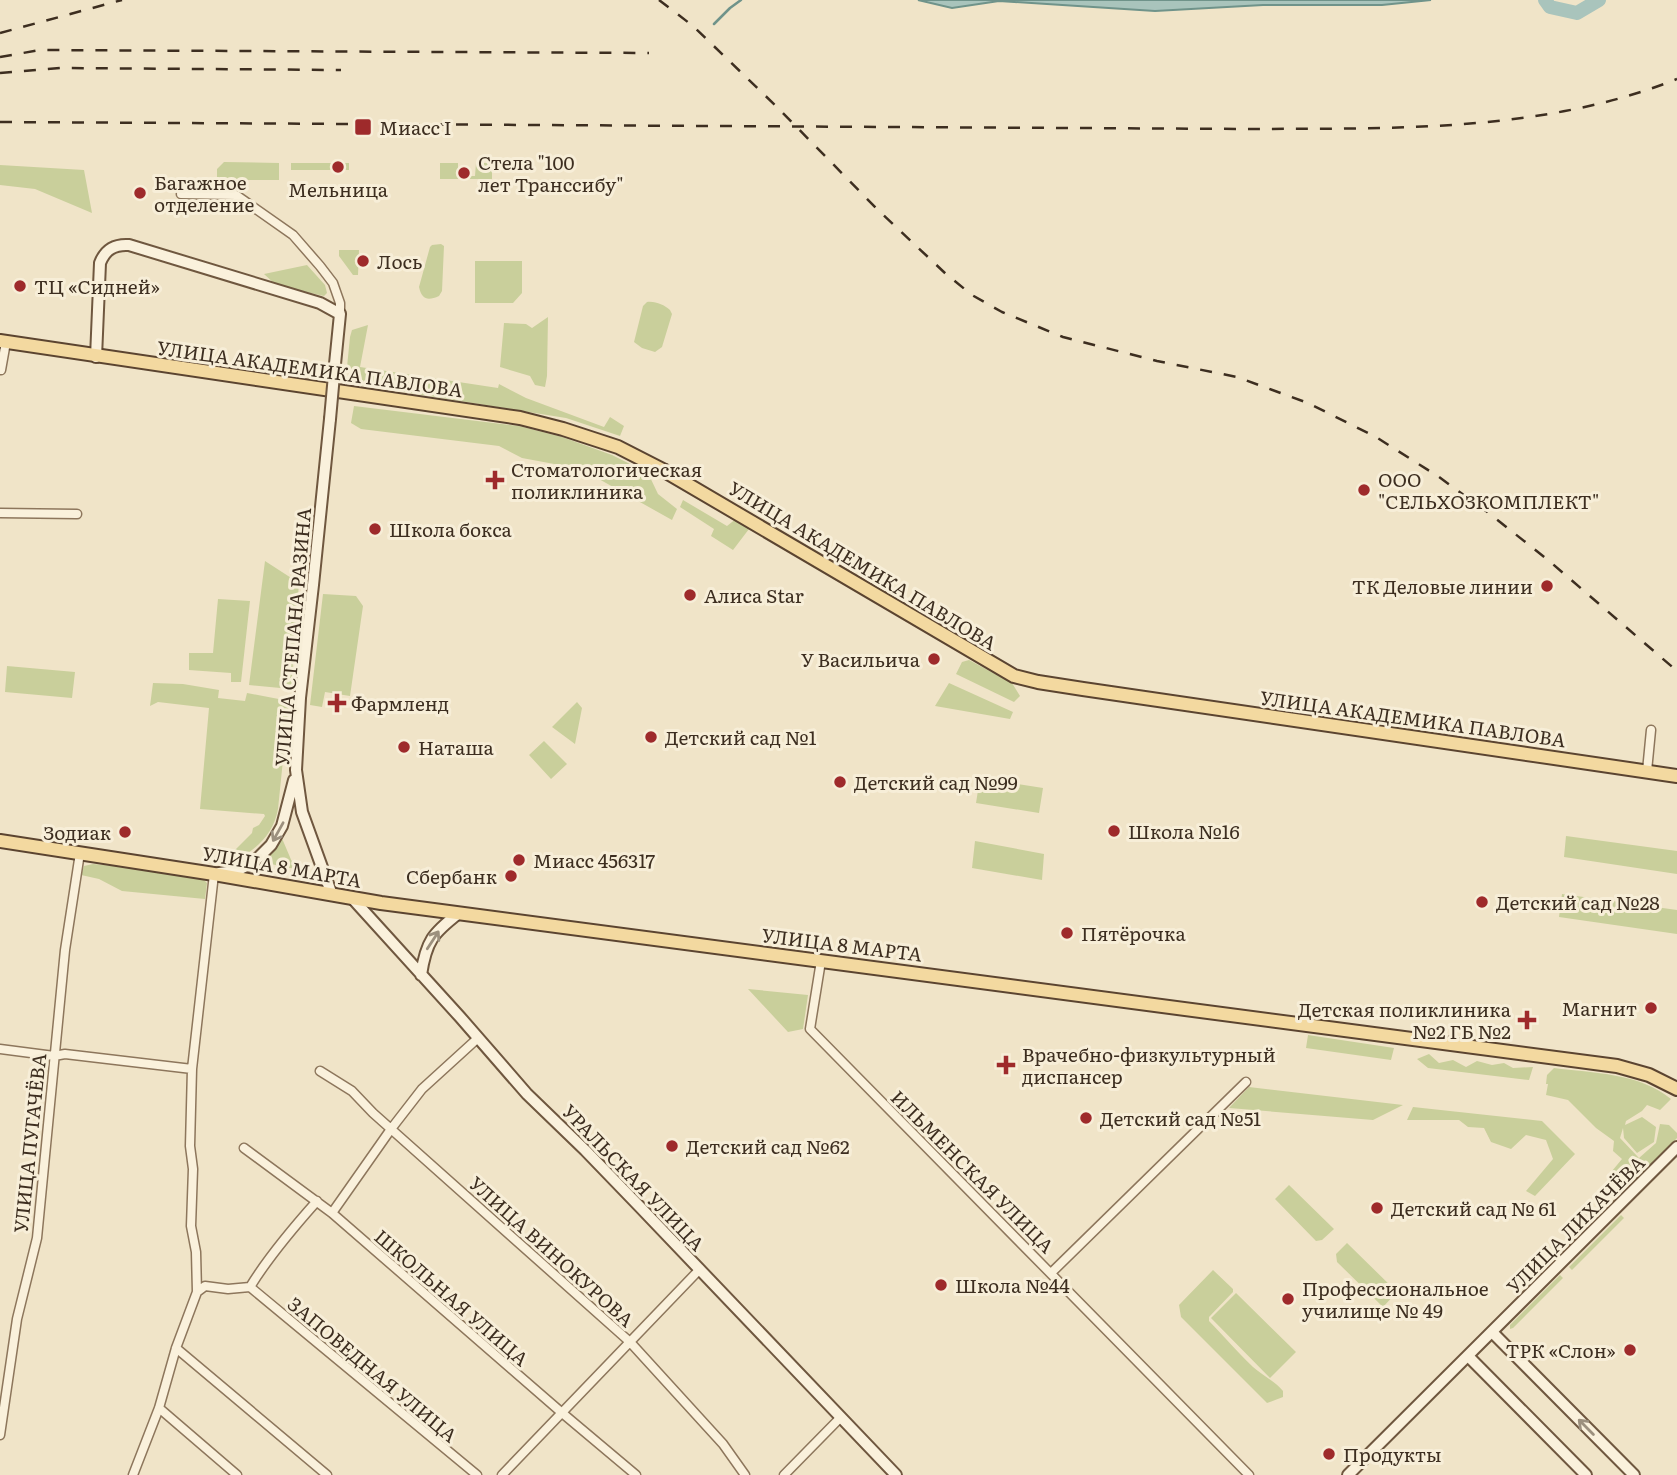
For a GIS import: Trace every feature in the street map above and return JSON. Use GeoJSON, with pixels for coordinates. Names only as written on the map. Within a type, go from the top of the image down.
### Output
{"type":"FeatureCollection","features":[{"type":"Feature","properties":{"kind":"main road"},"geometry":{"type":"LineString","coordinates":[[96,356],[100,263],[107,251],[121,244],[320,303],[340,313]]}},
{"type":"Feature","properties":{"kind":"main road","name":"УЛИЦА СТЕПАНА РАЗИНА"},"geometry":{"type":"LineString","coordinates":[[332,895],[302,812],[296,770],[300,698],[340,313]]}},
{"type":"Feature","properties":{"kind":"main road","name":"УЛИЦА АКАДЕМИКА ПАВЛОВА"},"geometry":{"type":"LineString","coordinates":[[3,342],[520,418],[564,429],[618,447],[663,470],[1014,676],[1083,690],[1677,776]]}},
{"type":"Feature","properties":{"kind":"main road"},"geometry":{"type":"LineString","coordinates":[[214,874],[236,871],[253,863],[271,845],[282,826],[296,770]]}},
{"type":"Feature","properties":{"kind":"main road","name":"УЛИЦА 8 МАРТА"},"geometry":{"type":"LineString","coordinates":[[0,841],[459,913],[1617,1066],[1649,1075],[1677,1089]]}},
{"type":"Feature","properties":{"kind":"main road","name":"УРАЛЬСКАЯ УЛИЦА"},"geometry":{"type":"LineString","coordinates":[[352,898],[527,1094],[585,1150],[896,1475]]}},
{"type":"Feature","properties":{"kind":"main road"},"geometry":{"type":"LineString","coordinates":[[421,975],[430,939],[459,913]]}},
{"type":"Feature","properties":{"kind":"main road","name":"УЛИЦА ЛИХАЧЁВА"},"geometry":{"type":"LineString","coordinates":[[1348,1475],[1677,1147]]}},
{"type":"Feature","properties":{"kind":"main road"},"geometry":{"type":"LineString","coordinates":[[1492,1332],[1634,1475]]}},
{"type":"Feature","properties":{"kind":"main road"},"geometry":{"type":"LineString","coordinates":[[1468,1356],[1587,1475]]}},
{"type":"Feature","properties":{"kind":"street"},"geometry":{"type":"LineString","coordinates":[[181,194],[236,195],[293,235],[332,284],[340,303],[340,313]]}},
{"type":"Feature","properties":{"kind":"street"},"geometry":{"type":"LineString","coordinates":[[1,370],[3,342]]}},
{"type":"Feature","properties":{"kind":"street"},"geometry":{"type":"LineString","coordinates":[[0,513],[77,514]]}},
{"type":"Feature","properties":{"kind":"street"},"geometry":{"type":"LineString","coordinates":[[1647,771],[1651,730]]}},
{"type":"Feature","properties":{"kind":"street","name":"УЛИЦА ПУГАЧЁВА"},"geometry":{"type":"LineString","coordinates":[[0,1435],[17,1319],[37,1238],[65,950],[80,853]]}},
{"type":"Feature","properties":{"kind":"street"},"geometry":{"type":"LineString","coordinates":[[133,1475],[159,1408],[176,1348],[197,1292],[196,1252],[191,1226],[192,1069],[214,874]]}},
{"type":"Feature","properties":{"kind":"street","name":"ИЛЬМЕНСКАЯ УЛИЦА"},"geometry":{"type":"LineString","coordinates":[[821,961],[810,1029],[1249,1475]]}},
{"type":"Feature","properties":{"kind":"street"},"geometry":{"type":"LineString","coordinates":[[332,1213],[422,1090],[478,1038]]}},
{"type":"Feature","properties":{"kind":"street"},"geometry":{"type":"LineString","coordinates":[[0,1049],[192,1069]]}},
{"type":"Feature","properties":{"kind":"street","name":"УЛИЦА ВИНОКУРОВА"},"geometry":{"type":"LineString","coordinates":[[320,1071],[352,1091],[373,1113],[629,1342],[723,1444],[745,1475]]}},
{"type":"Feature","properties":{"kind":"street"},"geometry":{"type":"LineString","coordinates":[[1051,1273],[1246,1082]]}},
{"type":"Feature","properties":{"kind":"street","name":"ШКОЛЬНАЯ УЛИЦА"},"geometry":{"type":"LineString","coordinates":[[244,1149],[332,1213],[636,1475]]}},
{"type":"Feature","properties":{"kind":"street"},"geometry":{"type":"LineString","coordinates":[[197,1292],[205,1286],[228,1289],[250,1287],[289,1231],[317,1201]]}},
{"type":"Feature","properties":{"kind":"street"},"geometry":{"type":"LineString","coordinates":[[502,1475],[700,1269]]}},
{"type":"Feature","properties":{"kind":"street","name":"ЗАПОВЕДНАЯ УЛИЦА"},"geometry":{"type":"LineString","coordinates":[[250,1287],[477,1475]]}},
{"type":"Feature","properties":{"kind":"street"},"geometry":{"type":"LineString","coordinates":[[176,1348],[327,1475]]}},
{"type":"Feature","properties":{"kind":"street"},"geometry":{"type":"LineString","coordinates":[[159,1408],[237,1475]]}},
{"type":"Feature","properties":{"kind":"street"},"geometry":{"type":"LineString","coordinates":[[784,1475],[841,1417]]}},
{"type":"Feature","properties":{"kind":"green space"},"geometry":{"type":"Polygon","coordinates":[[[224,162],[279,163],[279,180],[217,180],[217,169],[224,162]]]}},
{"type":"Feature","properties":{"kind":"green space"},"geometry":{"type":"Polygon","coordinates":[[[291,163],[349,163],[349,170],[291,170],[291,163]]]}},
{"type":"Feature","properties":{"kind":"green space"},"geometry":{"type":"Polygon","coordinates":[[[440,163],[458,163],[458,176],[475,176],[476,163],[492,163],[492,179],[440,179],[440,163]]]}},
{"type":"Feature","properties":{"kind":"green space"},"geometry":{"type":"Polygon","coordinates":[[[0,165],[84,170],[92,213],[35,189],[0,185],[0,165]]]}},
{"type":"Feature","properties":{"kind":"green space"},"geometry":{"type":"Polygon","coordinates":[[[441,244],[444,246],[442,291],[439,296],[426,298],[419,287],[430,247],[441,244]]]}},
{"type":"Feature","properties":{"kind":"green space"},"geometry":{"type":"Polygon","coordinates":[[[339,250],[359,250],[358,275],[353,275],[339,256],[339,250]]]}},
{"type":"Feature","properties":{"kind":"green space"},"geometry":{"type":"Polygon","coordinates":[[[475,261],[522,261],[522,293],[513,303],[475,303],[475,261]]]}},
{"type":"Feature","properties":{"kind":"green space"},"geometry":{"type":"Polygon","coordinates":[[[307,265],[325,285],[327,293],[324,296],[276,285],[264,274],[307,265]]]}},
{"type":"Feature","properties":{"kind":"green space"},"geometry":{"type":"Polygon","coordinates":[[[647,302],[662,305],[672,314],[662,347],[655,352],[634,342],[643,306],[647,302]]]}},
{"type":"Feature","properties":{"kind":"green space"},"geometry":{"type":"Polygon","coordinates":[[[548,317],[545,387],[535,385],[530,376],[500,367],[504,323],[526,324],[532,328],[548,317]]]}},
{"type":"Feature","properties":{"kind":"green space"},"geometry":{"type":"Polygon","coordinates":[[[368,325],[360,367],[498,388],[499,384],[526,398],[604,427],[610,417],[624,426],[620,436],[566,418],[354,384],[355,370],[347,367],[350,337],[352,330],[368,325]]]}},
{"type":"Feature","properties":{"kind":"green space"},"geometry":{"type":"Polygon","coordinates":[[[354,406],[519,426],[562,437],[612,455],[648,473],[658,494],[677,509],[672,520],[581,469],[522,458],[499,446],[361,429],[351,423],[354,406]]]}},
{"type":"Feature","properties":{"kind":"green space"},"geometry":{"type":"Polygon","coordinates":[[[683,500],[727,526],[737,518],[748,524],[749,529],[733,550],[711,536],[714,529],[680,507],[683,500]]]}},
{"type":"Feature","properties":{"kind":"green space"},"geometry":{"type":"Polygon","coordinates":[[[265,561],[299,583],[291,689],[249,685],[265,561]]]}},
{"type":"Feature","properties":{"kind":"green space"},"geometry":{"type":"Polygon","coordinates":[[[323,594],[356,596],[363,606],[350,696],[325,692],[322,707],[310,705],[323,594]]]}},
{"type":"Feature","properties":{"kind":"green space"},"geometry":{"type":"Polygon","coordinates":[[[218,599],[250,601],[241,682],[231,682],[231,673],[189,670],[189,653],[213,653],[218,599]]]}},
{"type":"Feature","properties":{"kind":"green space"},"geometry":{"type":"Polygon","coordinates":[[[969,660],[1012,683],[1020,696],[1014,702],[956,674],[962,662],[969,660]]]}},
{"type":"Feature","properties":{"kind":"green space"},"geometry":{"type":"Polygon","coordinates":[[[7,666],[75,672],[72,698],[5,692],[7,666]]]}},
{"type":"Feature","properties":{"kind":"green space"},"geometry":{"type":"Polygon","coordinates":[[[153,683],[183,684],[219,690],[218,698],[245,701],[247,693],[289,701],[276,817],[267,835],[245,855],[233,852],[252,833],[253,828],[259,825],[264,814],[200,809],[209,708],[158,702],[150,706],[153,683]]]}},
{"type":"Feature","properties":{"kind":"green space"},"geometry":{"type":"Polygon","coordinates":[[[949,683],[1013,712],[1010,719],[935,706],[949,683]]]}},
{"type":"Feature","properties":{"kind":"green space"},"geometry":{"type":"Polygon","coordinates":[[[577,702],[582,708],[575,744],[552,727],[577,702]]]}},
{"type":"Feature","properties":{"kind":"green space"},"geometry":{"type":"Polygon","coordinates":[[[544,741],[567,764],[551,779],[529,755],[544,741]]]}},
{"type":"Feature","properties":{"kind":"green space"},"geometry":{"type":"Polygon","coordinates":[[[980,778],[1043,788],[1039,813],[976,803],[980,778]]]}},
{"type":"Feature","properties":{"kind":"green space"},"geometry":{"type":"Polygon","coordinates":[[[281,836],[295,869],[261,862],[277,847],[281,836]]]}},
{"type":"Feature","properties":{"kind":"green space"},"geometry":{"type":"Polygon","coordinates":[[[1566,836],[1677,851],[1677,874],[1564,857],[1566,836]]]}},
{"type":"Feature","properties":{"kind":"green space"},"geometry":{"type":"Polygon","coordinates":[[[975,841],[1044,854],[1042,880],[972,868],[975,841]]]}},
{"type":"Feature","properties":{"kind":"green space"},"geometry":{"type":"Polygon","coordinates":[[[93,864],[198,874],[207,883],[205,899],[122,891],[99,879],[81,875],[84,866],[93,864]]]}},
{"type":"Feature","properties":{"kind":"green space"},"geometry":{"type":"Polygon","coordinates":[[[1562,894],[1677,910],[1677,934],[1559,917],[1562,894]]]}},
{"type":"Feature","properties":{"kind":"green space"},"geometry":{"type":"Polygon","coordinates":[[[748,989],[808,995],[803,1029],[788,1032],[748,989]]]}},
{"type":"Feature","properties":{"kind":"green space"},"geometry":{"type":"Polygon","coordinates":[[[1308,1035],[1394,1048],[1391,1060],[1306,1048],[1308,1035]]]}},
{"type":"Feature","properties":{"kind":"green space"},"geometry":{"type":"Polygon","coordinates":[[[1429,1054],[1439,1063],[1453,1060],[1466,1067],[1477,1061],[1492,1065],[1504,1063],[1513,1068],[1533,1067],[1529,1080],[1428,1068],[1417,1059],[1429,1054]]]}},
{"type":"Feature","properties":{"kind":"green space"},"geometry":{"type":"Polygon","coordinates":[[[1554,1068],[1631,1079],[1659,1090],[1671,1099],[1660,1110],[1647,1105],[1626,1121],[1625,1125],[1642,1117],[1656,1127],[1654,1142],[1637,1153],[1624,1138],[1623,1128],[1620,1138],[1639,1158],[1656,1143],[1660,1124],[1669,1125],[1677,1133],[1677,1138],[1639,1177],[1627,1185],[1612,1171],[1622,1159],[1613,1151],[1614,1141],[1596,1128],[1568,1100],[1546,1095],[1547,1075],[1554,1068]]]}},
{"type":"Feature","properties":{"kind":"green space"},"geometry":{"type":"Polygon","coordinates":[[[1249,1087],[1403,1105],[1373,1120],[1229,1108],[1249,1087]]]}},
{"type":"Feature","properties":{"kind":"green space"},"geometry":{"type":"Polygon","coordinates":[[[1413,1107],[1542,1121],[1575,1154],[1535,1196],[1526,1191],[1553,1159],[1546,1140],[1526,1135],[1511,1149],[1491,1142],[1484,1128],[1468,1127],[1459,1120],[1407,1120],[1413,1107]]]}},
{"type":"Feature","properties":{"kind":"green space"},"geometry":{"type":"Polygon","coordinates":[[[1289,1185],[1334,1229],[1322,1240],[1316,1241],[1275,1199],[1289,1185]]]}},
{"type":"Feature","properties":{"kind":"green space"},"geometry":{"type":"Polygon","coordinates":[[[1621,1215],[1624,1218],[1572,1270],[1569,1267],[1621,1215]]]}},
{"type":"Feature","properties":{"kind":"green space"},"geometry":{"type":"Polygon","coordinates":[[[1347,1243],[1397,1292],[1383,1307],[1337,1262],[1336,1254],[1347,1243]]]}},
{"type":"Feature","properties":{"kind":"green space"},"geometry":{"type":"Polygon","coordinates":[[[1213,1270],[1233,1292],[1209,1317],[1209,1321],[1253,1367],[1283,1391],[1283,1397],[1267,1403],[1181,1317],[1179,1305],[1213,1270]]]}},
{"type":"Feature","properties":{"kind":"green space"},"geometry":{"type":"Polygon","coordinates":[[[1560,1275],[1563,1278],[1510,1329],[1510,1325],[1560,1275]]]}},
{"type":"Feature","properties":{"kind":"green space"},"geometry":{"type":"Polygon","coordinates":[[[1236,1293],[1296,1352],[1270,1378],[1211,1318],[1236,1293]]]}},
{"type":"Feature","properties":{"kind":"water"},"geometry":{"type":"Polygon","coordinates":[[[918,0],[1431,0],[1382,5],[1263,5],[1155,11],[999,1],[952,8],[918,0]]]}},
{"type":"Feature","properties":{"kind":"waterway"},"geometry":{"type":"LineString","coordinates":[[714,24],[741,0]]}},
{"type":"Feature","properties":{"kind":"waterway"},"geometry":{"type":"LineString","coordinates":[[1545,0],[1550,7],[1577,13],[1599,0]]}},
{"type":"Feature","properties":{"kind":"railway"},"geometry":{"type":"LineString","coordinates":[[0,33],[122,0]]}},
{"type":"Feature","properties":{"kind":"railway"},"geometry":{"type":"LineString","coordinates":[[659,0],[693,26],[878,210],[972,295],[1002,312],[1063,337],[1157,361],[1237,377],[1308,403],[1376,437],[1439,477],[1490,514],[1677,671]]}},
{"type":"Feature","properties":{"kind":"railway"},"geometry":{"type":"LineString","coordinates":[[0,57],[40,50],[649,53]]}},
{"type":"Feature","properties":{"kind":"railway"},"geometry":{"type":"LineString","coordinates":[[0,73],[61,68],[341,70]]}},
{"type":"Feature","properties":{"kind":"railway"},"geometry":{"type":"LineString","coordinates":[[0,122],[1249,129],[1412,127],[1520,118],[1573,109],[1625,97],[1677,79]]}},
{"type":"Feature","properties":{"kind":"place","name":"Миасс I"},"geometry":{"type":"Point","coordinates":[363,127]}},
{"type":"Feature","properties":{"kind":"place","name":"Мельница"},"geometry":{"type":"Point","coordinates":[338,167]}},
{"type":"Feature","properties":{"kind":"place","name":"Стела \"100 лет Транссибу\""},"geometry":{"type":"Point","coordinates":[464,173]}},
{"type":"Feature","properties":{"kind":"place","name":"Багажное отделение"},"geometry":{"type":"Point","coordinates":[140,193]}},
{"type":"Feature","properties":{"kind":"place","name":"Лось"},"geometry":{"type":"Point","coordinates":[363,261]}},
{"type":"Feature","properties":{"kind":"place","name":"ТЦ «Сидней»"},"geometry":{"type":"Point","coordinates":[20,286]}},
{"type":"Feature","properties":{"kind":"place","name":"Стоматологическая поликлиника"},"geometry":{"type":"Point","coordinates":[495,480]}},
{"type":"Feature","properties":{"kind":"place","name":"ООО \"СЕЛЬХОЗКОМПЛЕКТ\""},"geometry":{"type":"Point","coordinates":[1364,490]}},
{"type":"Feature","properties":{"kind":"place","name":"Школа бокса"},"geometry":{"type":"Point","coordinates":[375,529]}},
{"type":"Feature","properties":{"kind":"place","name":"ТК Деловые линии"},"geometry":{"type":"Point","coordinates":[1547,586]}},
{"type":"Feature","properties":{"kind":"place","name":"Алиса Star"},"geometry":{"type":"Point","coordinates":[690,595]}},
{"type":"Feature","properties":{"kind":"place","name":"У Васильича"},"geometry":{"type":"Point","coordinates":[934,659]}},
{"type":"Feature","properties":{"kind":"place","name":"Фармленд"},"geometry":{"type":"Point","coordinates":[337,703]}},
{"type":"Feature","properties":{"kind":"place","name":"Детский сад №1"},"geometry":{"type":"Point","coordinates":[651,737]}},
{"type":"Feature","properties":{"kind":"place","name":"Наташа"},"geometry":{"type":"Point","coordinates":[404,747]}},
{"type":"Feature","properties":{"kind":"place","name":"Детский сад №99"},"geometry":{"type":"Point","coordinates":[840,782]}},
{"type":"Feature","properties":{"kind":"place","name":"Школа №16"},"geometry":{"type":"Point","coordinates":[1114,831]}},
{"type":"Feature","properties":{"kind":"place","name":"Зодиак"},"geometry":{"type":"Point","coordinates":[125,832]}},
{"type":"Feature","properties":{"kind":"place","name":"Миасс 456317"},"geometry":{"type":"Point","coordinates":[519,860]}},
{"type":"Feature","properties":{"kind":"place","name":"Сбербанк"},"geometry":{"type":"Point","coordinates":[511,876]}},
{"type":"Feature","properties":{"kind":"place","name":"Детский сад №28"},"geometry":{"type":"Point","coordinates":[1482,902]}},
{"type":"Feature","properties":{"kind":"place","name":"Пятёрочка"},"geometry":{"type":"Point","coordinates":[1067,933]}},
{"type":"Feature","properties":{"kind":"place","name":"Магнит"},"geometry":{"type":"Point","coordinates":[1651,1008]}},
{"type":"Feature","properties":{"kind":"place","name":"Детская поликлиника №2 ГБ №2"},"geometry":{"type":"Point","coordinates":[1527,1020]}},
{"type":"Feature","properties":{"kind":"place","name":"Врачебно-физкультурный диспансер"},"geometry":{"type":"Point","coordinates":[1006,1065]}},
{"type":"Feature","properties":{"kind":"place","name":"Детский сад №51"},"geometry":{"type":"Point","coordinates":[1086,1118]}},
{"type":"Feature","properties":{"kind":"place","name":"Детский сад №62"},"geometry":{"type":"Point","coordinates":[672,1146]}},
{"type":"Feature","properties":{"kind":"place","name":"Детский сад № 61"},"geometry":{"type":"Point","coordinates":[1377,1208]}},
{"type":"Feature","properties":{"kind":"place","name":"Школа №44"},"geometry":{"type":"Point","coordinates":[941,1285]}},
{"type":"Feature","properties":{"kind":"place","name":"Профессиональное училище № 49"},"geometry":{"type":"Point","coordinates":[1288,1299]}},
{"type":"Feature","properties":{"kind":"place","name":"ТРК «Слон»"},"geometry":{"type":"Point","coordinates":[1630,1350]}},
{"type":"Feature","properties":{"kind":"place","name":"Продукты"},"geometry":{"type":"Point","coordinates":[1329,1454]}}]}
